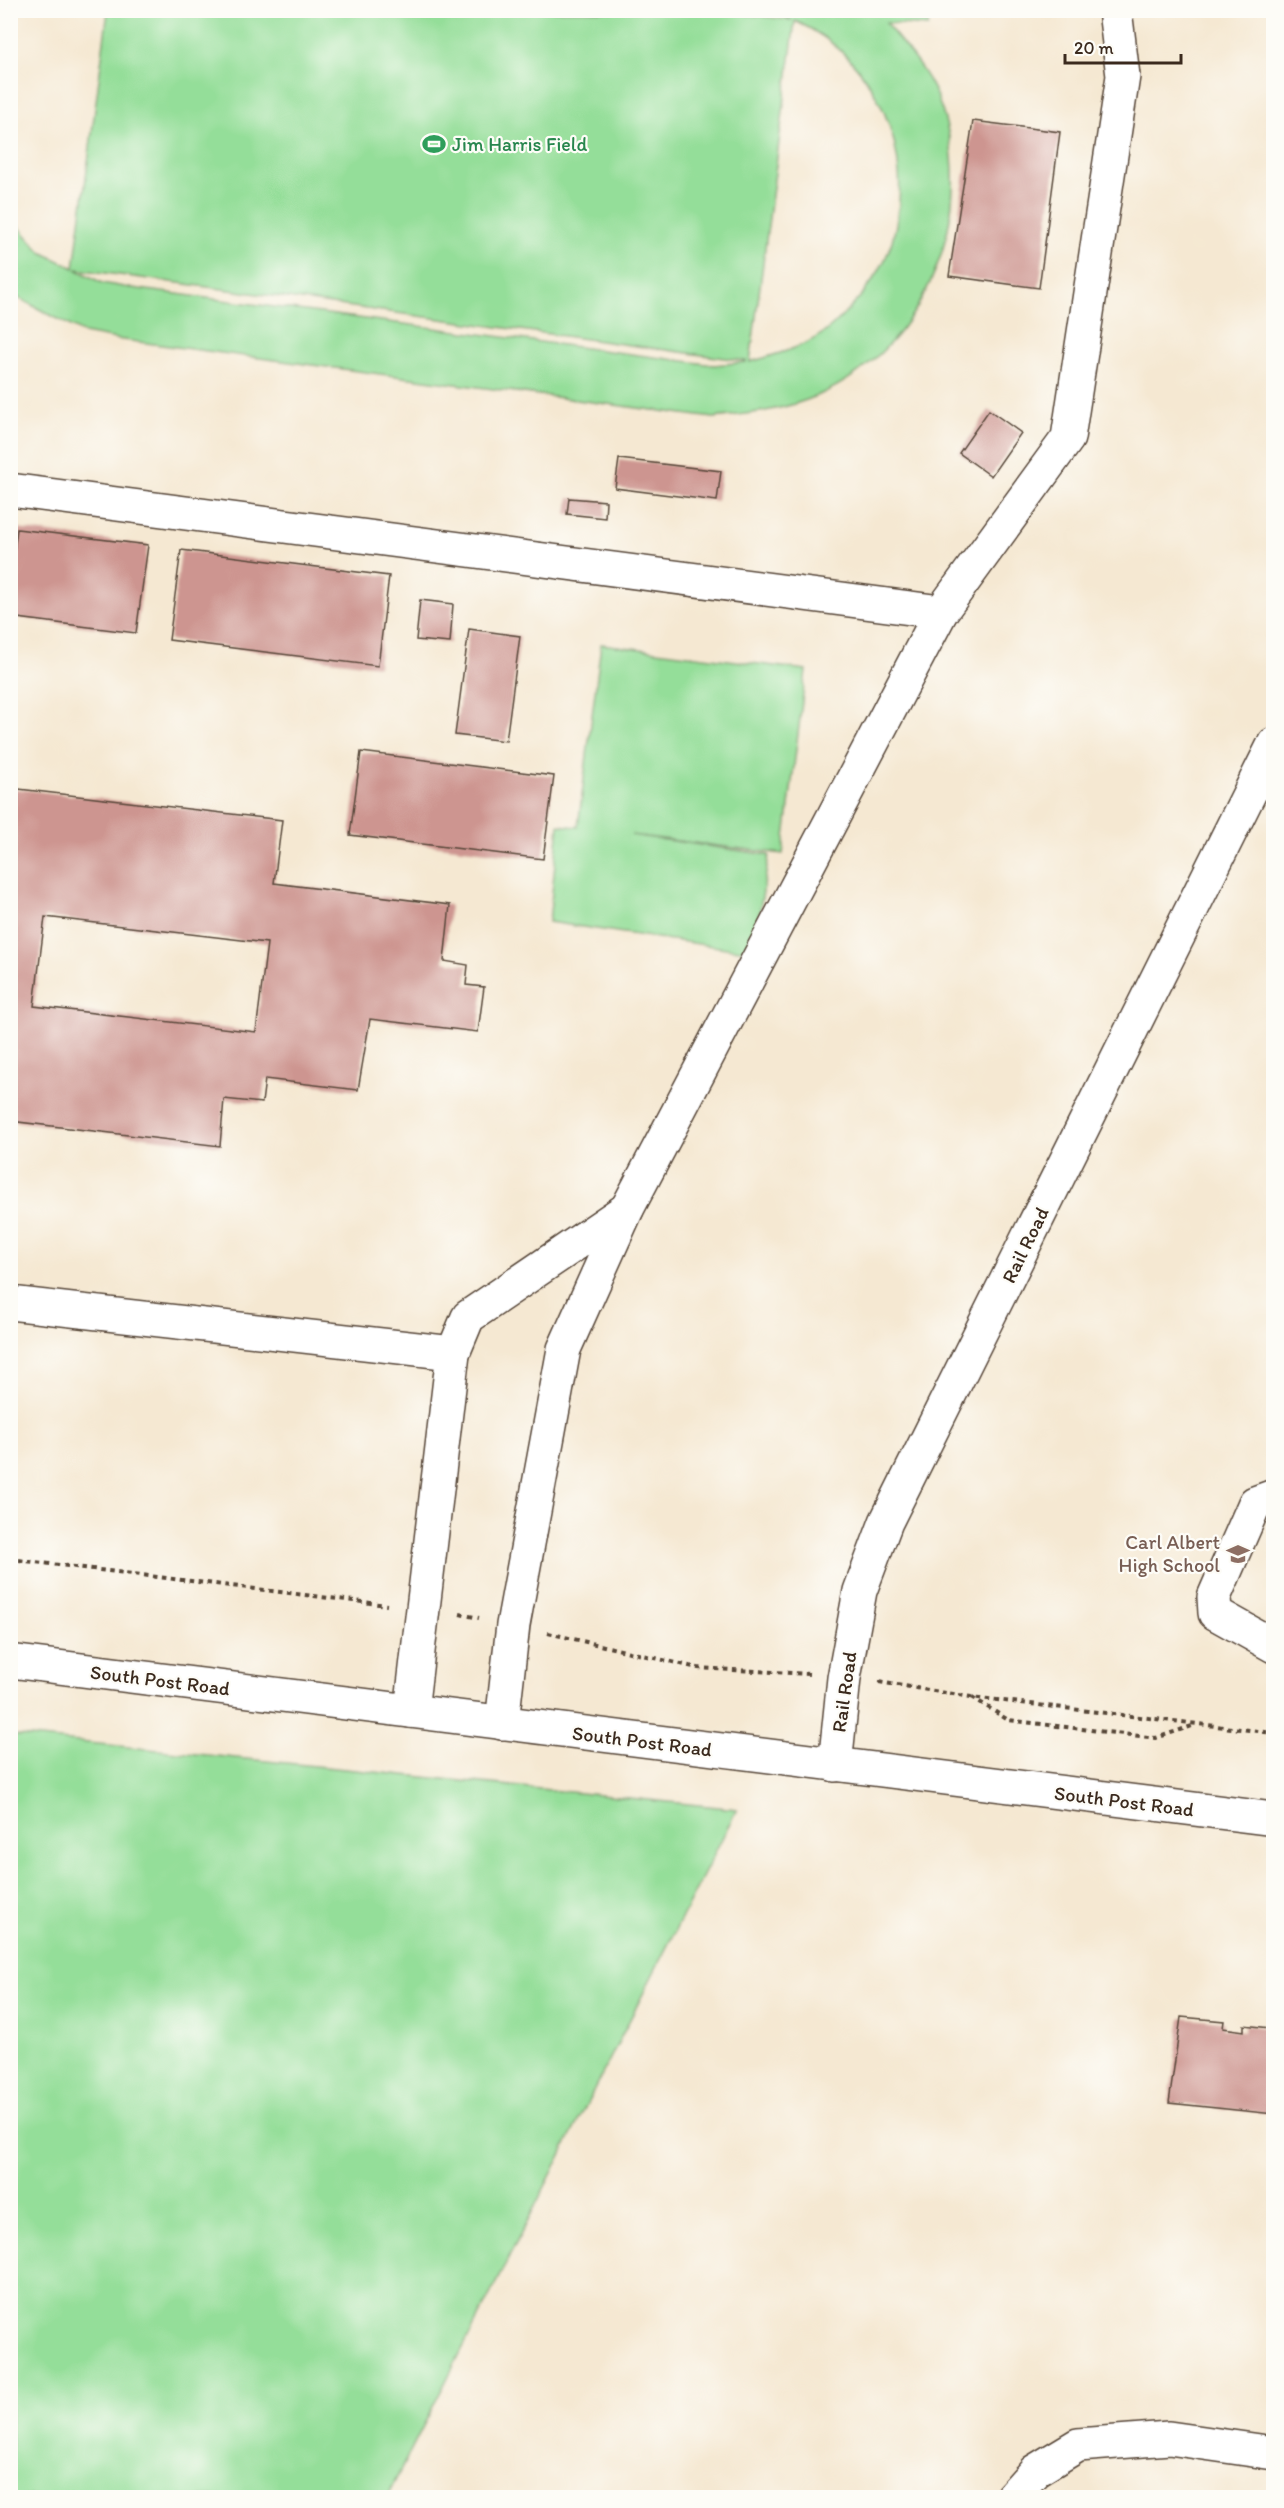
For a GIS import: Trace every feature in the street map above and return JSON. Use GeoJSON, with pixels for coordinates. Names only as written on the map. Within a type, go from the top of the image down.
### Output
{"type":"FeatureCollection","features":[{"type":"Feature","properties":{"kind":"street"},"geometry":{"type":"LineString","coordinates":[[502,1723],[513,1625],[564,1349],[627,1209],[941,612],[1068,438],[1123,76],[1115,10]]}},
{"type":"Feature","properties":{"kind":"street"},"geometry":{"type":"LineString","coordinates":[[10,490],[941,612]]}},
{"type":"Feature","properties":{"kind":"street","name":"Rail Road"},"geometry":{"type":"LineString","coordinates":[[835,1765],[844,1678],[860,1591],[886,1522],[1274,744]]}},
{"type":"Feature","properties":{"kind":"street"},"geometry":{"type":"LineString","coordinates":[[411,1712],[453,1353],[468,1317],[627,1209]]}},
{"type":"Feature","properties":{"kind":"street"},"geometry":{"type":"LineString","coordinates":[[10,1303],[453,1353]]}},
{"type":"Feature","properties":{"kind":"street"},"geometry":{"type":"LineString","coordinates":[[1274,1496],[1255,1503],[1214,1597],[1215,1613],[1274,1646]]}},
{"type":"Feature","properties":{"kind":"street","name":"South Post Road"},"geometry":{"type":"LineString","coordinates":[[10,1661],[1274,1819]]}},
{"type":"Feature","properties":{"kind":"street"},"geometry":{"type":"LineString","coordinates":[[1011,2498],[1035,2471],[1078,2445],[1169,2438],[1274,2454]]}},
{"type":"Feature","properties":{"kind":"path"},"geometry":{"type":"LineString","coordinates":[[1196,1725],[1156,1738],[1008,1720],[971,1697],[1274,1733]]}},
{"type":"Feature","properties":{"kind":"green space","name":"Jim Harris Field"},"geometry":{"type":"Polygon","coordinates":[[[108,11],[717,11],[792,20],[772,11],[930,11],[928,26],[886,23],[922,70],[939,102],[950,144],[953,187],[948,230],[935,271],[915,310],[889,345],[857,373],[819,395],[794,404],[767,411],[713,418],[84,333],[11,294],[11,218],[41,252],[74,268],[108,11]],[[795,21],[750,362],[814,339],[832,326],[850,308],[868,287],[888,253],[898,208],[899,176],[894,143],[884,113],[869,84],[849,59],[824,38],[795,21]],[[76,269],[102,283],[124,287],[714,365],[746,362],[746,361],[76,269]]]}},
{"type":"Feature","properties":{"kind":"green space"},"geometry":{"type":"Polygon","coordinates":[[[601,644],[806,670],[783,854],[631,835],[769,855],[753,952],[549,922],[559,825],[578,827],[601,644]]]}},
{"type":"Feature","properties":{"kind":"green space"},"geometry":{"type":"Polygon","coordinates":[[[10,1735],[737,1809],[387,2497],[11,2497],[10,1735]]]}},
{"type":"Feature","properties":{"kind":"building"},"geometry":{"type":"Polygon","coordinates":[[[973,121],[1060,132],[1039,288],[949,276],[973,121]]]}},
{"type":"Feature","properties":{"kind":"building"},"geometry":{"type":"Polygon","coordinates":[[[989,410],[1021,433],[991,476],[959,453],[989,410]]]}},
{"type":"Feature","properties":{"kind":"building"},"geometry":{"type":"Polygon","coordinates":[[[619,459],[721,471],[717,501],[615,488],[619,459]]]}},
{"type":"Feature","properties":{"kind":"building"},"geometry":{"type":"Polygon","coordinates":[[[569,498],[606,501],[605,518],[567,514],[569,498]]]}},
{"type":"Feature","properties":{"kind":"building"},"geometry":{"type":"Polygon","coordinates":[[[17,529],[148,545],[136,633],[10,617],[10,583],[17,529]]]}},
{"type":"Feature","properties":{"kind":"building"},"geometry":{"type":"Polygon","coordinates":[[[181,550],[389,576],[378,666],[169,640],[181,550]]]}},
{"type":"Feature","properties":{"kind":"building"},"geometry":{"type":"Polygon","coordinates":[[[420,600],[453,604],[450,643],[416,640],[420,600]]]}},
{"type":"Feature","properties":{"kind":"building"},"geometry":{"type":"Polygon","coordinates":[[[469,629],[520,636],[506,741],[455,735],[469,629]]]}},
{"type":"Feature","properties":{"kind":"building"},"geometry":{"type":"Polygon","coordinates":[[[361,752],[554,776],[543,859],[350,835],[361,752]]]}},
{"type":"Feature","properties":{"kind":"building"},"geometry":{"type":"Polygon","coordinates":[[[10,788],[282,820],[274,883],[450,905],[444,961],[468,965],[466,985],[484,987],[478,1032],[370,1019],[358,1090],[265,1079],[262,1103],[224,1099],[220,1146],[10,1121],[10,788]],[[45,917],[34,1006],[256,1032],[267,943],[45,917]]]}},
{"type":"Feature","properties":{"kind":"building"},"geometry":{"type":"Polygon","coordinates":[[[1181,2017],[1224,2021],[1223,2028],[1244,2031],[1244,2025],[1270,2028],[1269,2035],[1274,2035],[1274,2114],[1169,2103],[1181,2017]]]}},
{"type":"Feature","properties":{"kind":"place","name":"Jim Harris Field"},"geometry":{"type":"Point","coordinates":[434,144]}},
{"type":"Feature","properties":{"kind":"place","name":"Carl Albert High School"},"geometry":{"type":"Point","coordinates":[1238,1554]}}]}
